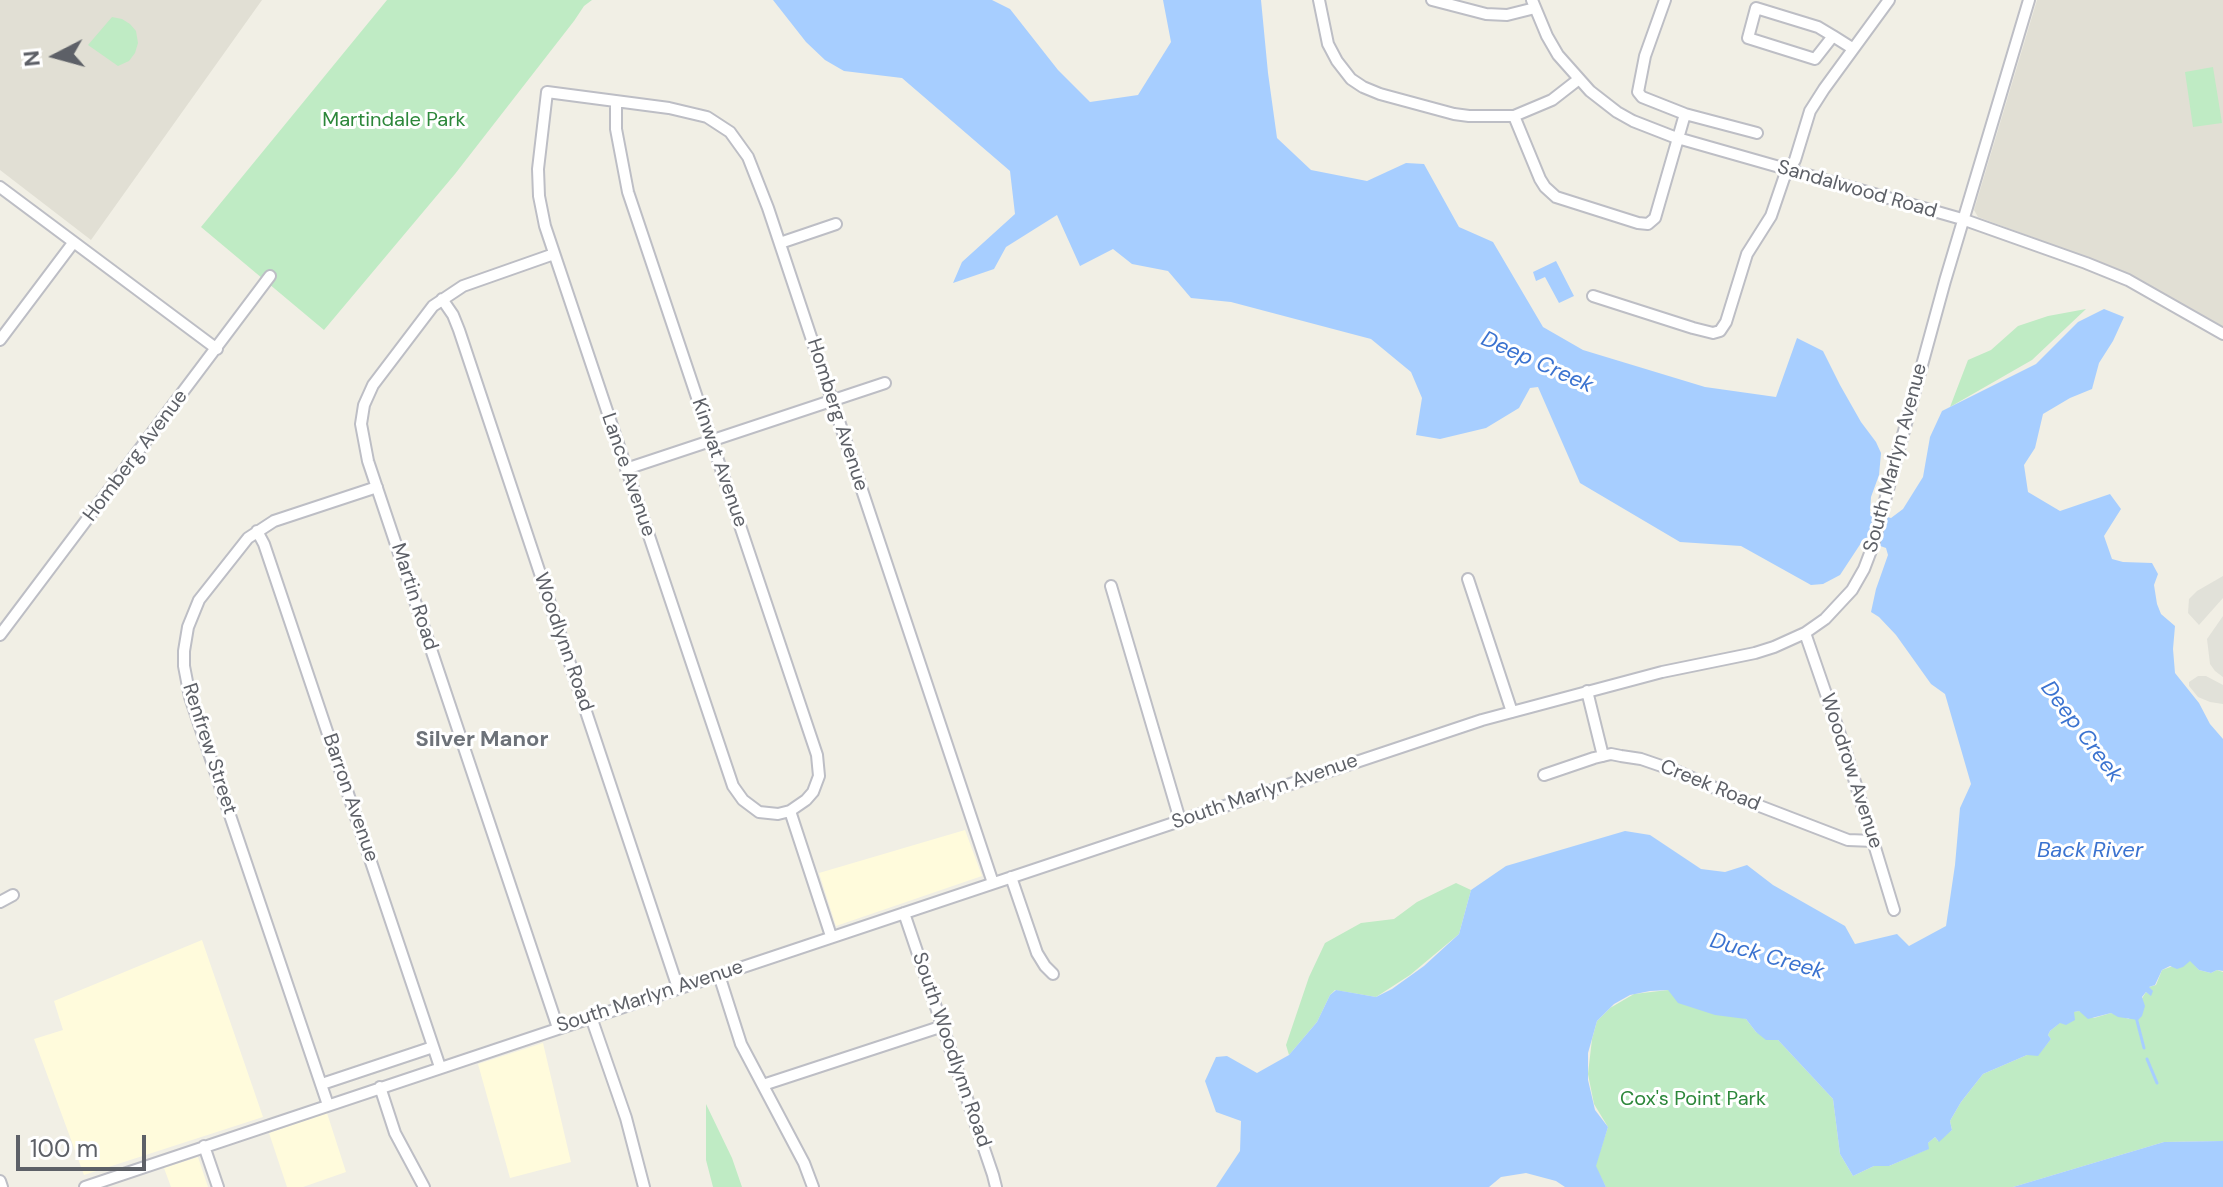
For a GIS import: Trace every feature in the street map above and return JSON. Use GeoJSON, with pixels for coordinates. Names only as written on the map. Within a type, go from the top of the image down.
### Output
{"type":"FeatureCollection","features":[{"type":"Feature","properties":{"kind":"street"},"geometry":{"type":"LineString","coordinates":[[1319,0],[1328,44],[1345,74],[1380,94],[1469,116],[1514,116],[1552,100],[1579,79]]}},
{"type":"Feature","properties":{"kind":"street"},"geometry":{"type":"LineString","coordinates":[[1432,0],[1496,15],[1507,15],[1534,4]]}},
{"type":"Feature","properties":{"kind":"street"},"geometry":{"type":"LineString","coordinates":[[1665,0],[1645,56],[1638,92],[1642,97],[1685,114],[1757,133]]}},
{"type":"Feature","properties":{"kind":"street"},"geometry":{"type":"LineString","coordinates":[[1593,296],[1693,328],[1713,333],[1720,331],[1726,322],[1747,254],[1771,216],[1784,178],[1790,171],[1810,111],[1889,0]]}},
{"type":"Feature","properties":{"kind":"street","name":"South Marlyn Avenue"},"geometry":{"type":"LineString","coordinates":[[85,1187],[1419,740],[1587,691],[1755,653],[1805,633],[1825,619],[1852,590],[1872,548],[1962,219],[2029,0]]}},
{"type":"Feature","properties":{"kind":"street","name":"Sandalwood Road"},"geometry":{"type":"LineString","coordinates":[[1534,4],[1558,55],[1579,79],[1617,112],[1656,131],[1962,219],[2119,276],[2223,334]]}},
{"type":"Feature","properties":{"kind":"street"},"geometry":{"type":"LineString","coordinates":[[1833,36],[1815,59],[1748,38],[1756,8],[1818,27],[1833,36],[1852,48]]}},
{"type":"Feature","properties":{"kind":"street","name":"Homberg Avenue"},"geometry":{"type":"LineString","coordinates":[[547,92],[669,108],[707,117],[730,132],[748,157],[780,243],[993,883]]}},
{"type":"Feature","properties":{"kind":"street","name":"Lance Avenue"},"geometry":{"type":"LineString","coordinates":[[547,92],[538,169],[541,210],[733,786],[743,800],[759,812],[778,814],[790,811]]}},
{"type":"Feature","properties":{"kind":"street","name":"Kinwat Avenue"},"geometry":{"type":"LineString","coordinates":[[616,102],[616,129],[628,192],[817,755],[819,776],[813,792],[790,811]]}},
{"type":"Feature","properties":{"kind":"street"},"geometry":{"type":"LineString","coordinates":[[1514,116],[1540,179],[1556,197],[1648,224],[1655,218],[1685,114]]}},
{"type":"Feature","properties":{"kind":"street"},"geometry":{"type":"LineString","coordinates":[[0,187],[217,349]]}},
{"type":"Feature","properties":{"kind":"street"},"geometry":{"type":"LineString","coordinates":[[780,243],[836,224]]}},
{"type":"Feature","properties":{"kind":"street"},"geometry":{"type":"LineString","coordinates":[[0,340],[73,243]]}},
{"type":"Feature","properties":{"kind":"street","name":"Martin Road"},"geometry":{"type":"LineString","coordinates":[[554,254],[476,281],[433,306],[373,385],[361,415],[361,435],[558,1028]]}},
{"type":"Feature","properties":{"kind":"street","name":"Homberg Avenue"},"geometry":{"type":"LineString","coordinates":[[0,635],[270,276]]}},
{"type":"Feature","properties":{"kind":"street","name":"Woodlynn Road"},"geometry":{"type":"LineString","coordinates":[[442,299],[459,330],[678,988]]}},
{"type":"Feature","properties":{"kind":"street"},"geometry":{"type":"LineString","coordinates":[[626,469],[885,383]]}},
{"type":"Feature","properties":{"kind":"street","name":"Renfrew Street"},"geometry":{"type":"LineString","coordinates":[[328,1105],[190,697],[184,651],[188,627],[199,600],[240,545],[274,521],[377,487]]}},
{"type":"Feature","properties":{"kind":"street","name":"Barron Avenue"},"geometry":{"type":"LineString","coordinates":[[257,531],[275,574],[440,1067]]}},
{"type":"Feature","properties":{"kind":"street"},"geometry":{"type":"LineString","coordinates":[[1468,579],[1512,712]]}},
{"type":"Feature","properties":{"kind":"street"},"geometry":{"type":"LineString","coordinates":[[1111,586],[1180,820]]}},
{"type":"Feature","properties":{"kind":"street","name":"Woodrow Avenue"},"geometry":{"type":"LineString","coordinates":[[1805,633],[1894,910]]}},
{"type":"Feature","properties":{"kind":"street"},"geometry":{"type":"LineString","coordinates":[[1587,691],[1603,756]]}},
{"type":"Feature","properties":{"kind":"street","name":"Creek Road"},"geometry":{"type":"LineString","coordinates":[[1544,775],[1611,754],[1621,756],[1662,766],[1848,840],[1874,841]]}},
{"type":"Feature","properties":{"kind":"street"},"geometry":{"type":"LineString","coordinates":[[790,811],[831,936]]}},
{"type":"Feature","properties":{"kind":"street"},"geometry":{"type":"LineString","coordinates":[[1011,877],[1037,953],[1053,974]]}},
{"type":"Feature","properties":{"kind":"street"},"geometry":{"type":"LineString","coordinates":[[0,902],[13,895]]}},
{"type":"Feature","properties":{"kind":"street","name":"South Woodlynn Road"},"geometry":{"type":"LineString","coordinates":[[904,913],[996,1187]]}},
{"type":"Feature","properties":{"kind":"street"},"geometry":{"type":"LineString","coordinates":[[719,975],[741,1044],[804,1163],[813,1187]]}},
{"type":"Feature","properties":{"kind":"street"},"geometry":{"type":"LineString","coordinates":[[591,1017],[626,1118],[644,1187]]}},
{"type":"Feature","properties":{"kind":"street"},"geometry":{"type":"LineString","coordinates":[[763,1085],[943,1026]]}},
{"type":"Feature","properties":{"kind":"street"},"geometry":{"type":"LineString","coordinates":[[322,1084],[433,1047]]}},
{"type":"Feature","properties":{"kind":"street"},"geometry":{"type":"LineString","coordinates":[[380,1087],[395,1133],[424,1187]]}},
{"type":"Feature","properties":{"kind":"street"},"geometry":{"type":"LineString","coordinates":[[204,1146],[218,1187]]}},
{"type":"Feature","properties":{"kind":"shaded area"},"geometry":{"type":"Polygon","coordinates":[[[0,0],[262,0],[91,240],[0,170],[0,0]]]}},
{"type":"Feature","properties":{"kind":"shaded area"},"geometry":{"type":"Polygon","coordinates":[[[2037,0],[2223,0],[2223,328],[2141,280],[1978,217],[1974,210],[2037,0]]]}},
{"type":"Feature","properties":{"kind":"shaded area"},"geometry":{"type":"Polygon","coordinates":[[[2223,576],[2223,598],[2199,625],[2188,613],[2189,599],[2223,576]]]}},
{"type":"Feature","properties":{"kind":"shaded area"},"geometry":{"type":"Polygon","coordinates":[[[2223,616],[2223,677],[2210,664],[2207,639],[2223,616]]]}},
{"type":"Feature","properties":{"kind":"shaded area"},"geometry":{"type":"Polygon","coordinates":[[[2198,676],[2206,676],[2223,685],[2223,704],[2198,697],[2189,682],[2198,676]]]}},
{"type":"Feature","properties":{"kind":"shaded area"},"geometry":{"type":"Polygon","coordinates":[[[965,830],[982,876],[836,926],[819,873],[965,830]]]}},
{"type":"Feature","properties":{"kind":"shaded area"},"geometry":{"type":"Polygon","coordinates":[[[202,940],[263,1117],[84,1175],[34,1039],[63,1030],[54,1001],[202,940]]]}},
{"type":"Feature","properties":{"kind":"shaded area"},"geometry":{"type":"Polygon","coordinates":[[[543,1043],[571,1162],[510,1178],[478,1064],[543,1043]]]}},
{"type":"Feature","properties":{"kind":"shaded area"},"geometry":{"type":"Polygon","coordinates":[[[327,1113],[346,1172],[303,1187],[287,1187],[269,1133],[327,1113]]]}},
{"type":"Feature","properties":{"kind":"shaded area"},"geometry":{"type":"Polygon","coordinates":[[[198,1157],[208,1187],[171,1187],[164,1168],[198,1157]]]}},
{"type":"Feature","properties":{"kind":"green space","name":"Martindale Park"},"geometry":{"type":"Polygon","coordinates":[[[387,0],[592,0],[584,6],[455,174],[324,330],[201,227],[387,0]]]}},
{"type":"Feature","properties":{"kind":"green space"},"geometry":{"type":"Polygon","coordinates":[[[112,17],[130,24],[136,31],[138,43],[129,61],[118,66],[88,45],[112,17]]]}},
{"type":"Feature","properties":{"kind":"green space"},"geometry":{"type":"Polygon","coordinates":[[[2213,67],[2222,123],[2193,127],[2185,72],[2213,67]]]}},
{"type":"Feature","properties":{"kind":"green space"},"geometry":{"type":"Polygon","coordinates":[[[2086,309],[2032,360],[1950,407],[1968,360],[1991,350],[2018,326],[2048,316],[2086,309]]]}},
{"type":"Feature","properties":{"kind":"green space"},"geometry":{"type":"Polygon","coordinates":[[[1456,883],[1471,890],[1459,934],[1410,975],[1376,997],[1335,990],[1317,1022],[1289,1055],[1286,1045],[1309,977],[1325,943],[1361,923],[1394,919],[1417,902],[1456,883]]]}},
{"type":"Feature","properties":{"kind":"green space","name":"Cox's Point Park"},"geometry":{"type":"Polygon","coordinates":[[[2190,960],[2199,970],[2223,972],[2223,1141],[2164,1142],[2013,1187],[1606,1187],[1595,1166],[1608,1127],[1594,1104],[1588,1074],[1592,1039],[1597,1021],[1610,1008],[1634,994],[1668,990],[1746,1019],[1756,1032],[1778,1040],[1833,1099],[1840,1154],[1853,1176],[1874,1166],[1889,1166],[1928,1149],[1928,1143],[1935,1137],[1938,1141],[1952,1130],[1950,1121],[1983,1074],[2027,1055],[2038,1055],[2051,1039],[2048,1035],[2050,1031],[2073,1012],[2079,1011],[2094,1018],[2111,1013],[2129,1019],[2146,992],[2151,995],[2149,987],[2156,985],[2162,970],[2190,960]]]}},
{"type":"Feature","properties":{"kind":"green space"},"geometry":{"type":"Polygon","coordinates":[[[706,1104],[742,1187],[713,1187],[706,1160],[706,1104]]]}},
{"type":"Feature","properties":{"kind":"water","name":"Back River"},"geometry":{"type":"Polygon","coordinates":[[[773,0],[992,0],[1010,9],[1058,70],[1090,102],[1138,95],[1171,42],[1163,0],[1261,0],[1277,138],[1311,170],[1367,181],[1406,163],[1424,164],[1459,227],[1493,242],[1543,327],[1583,350],[1705,387],[1776,397],[1797,338],[1823,351],[1881,453],[1870,512],[1891,518],[1903,509],[1923,477],[1930,437],[1942,411],[2036,364],[2078,322],[2104,309],[2124,317],[2099,363],[2092,389],[2043,414],[2035,448],[2024,465],[2028,492],[2060,511],[2110,494],[2121,509],[2104,536],[2112,559],[2152,563],[2158,574],[2154,585],[2157,604],[2161,614],[2175,626],[2175,673],[2223,739],[2223,971],[2211,973],[2199,970],[2190,961],[2177,969],[2170,966],[2162,970],[2155,985],[2149,987],[2153,991],[2151,996],[2146,992],[2142,997],[2145,1006],[2138,1020],[2111,1013],[2088,1019],[2079,1011],[2074,1012],[2075,1020],[2066,1025],[2060,1023],[2050,1031],[2048,1035],[2051,1039],[2038,1056],[2027,1055],[1983,1074],[1950,1121],[1952,1130],[1939,1142],[1935,1137],[1928,1143],[1929,1149],[1889,1166],[1874,1166],[1853,1176],[1840,1154],[1833,1099],[1778,1040],[1766,1040],[1746,1019],[1715,1015],[1678,1003],[1668,990],[1630,995],[1614,1004],[1597,1021],[1588,1053],[1588,1080],[1595,1110],[1608,1127],[1596,1166],[1606,1187],[1565,1187],[1556,1181],[1526,1173],[1501,1177],[1489,1187],[1216,1187],[1240,1151],[1241,1121],[1216,1112],[1205,1081],[1216,1057],[1227,1056],[1257,1073],[1289,1055],[1317,1022],[1330,995],[1336,990],[1376,997],[1392,989],[1424,966],[1459,934],[1471,890],[1506,866],[1625,831],[1650,835],[1701,869],[1725,872],[1747,865],[1773,885],[1845,926],[1855,944],[1897,934],[1909,946],[1946,926],[1960,808],[1971,784],[1945,694],[1931,684],[1896,635],[1871,612],[1888,555],[1886,548],[1863,540],[1840,575],[1823,584],[1811,585],[1741,546],[1680,542],[1580,483],[1538,387],[1530,388],[1519,408],[1486,428],[1440,439],[1416,435],[1422,398],[1411,372],[1371,339],[1231,302],[1191,298],[1168,271],[1132,264],[1113,249],[1080,266],[1057,215],[1006,247],[994,269],[953,283],[962,262],[1015,214],[1010,171],[902,78],[844,71],[825,60],[806,42],[773,0]]]}},
{"type":"Feature","properties":{"kind":"water"},"geometry":{"type":"Polygon","coordinates":[[[1556,261],[1574,296],[1559,303],[1545,277],[1536,281],[1533,272],[1556,261]]]}},
{"type":"Feature","properties":{"kind":"water"},"geometry":{"type":"Polygon","coordinates":[[[2223,1141],[2223,1187],[2013,1187],[2164,1142],[2223,1141]]]}},
{"type":"Feature","properties":{"kind":"waterway"},"geometry":{"type":"LineString","coordinates":[[2136,1017],[2144,1048]]}},
{"type":"Feature","properties":{"kind":"waterway"},"geometry":{"type":"LineString","coordinates":[[2147,1059],[2157,1083]]}},
{"type":"Feature","properties":{"kind":"district","name":"Silver Manor"},"geometry":{"type":"Point","coordinates":[482,740]}},
{"type":"Feature","properties":{"kind":"water label","name":"Deep Creek"},"geometry":{"type":"Point","coordinates":[1537,363]}},
{"type":"Feature","properties":{"kind":"water label","name":"Deep Creek"},"geometry":{"type":"Point","coordinates":[2081,732]}},
{"type":"Feature","properties":{"kind":"water label","name":"Duck Creek"},"geometry":{"type":"Point","coordinates":[1767,957]}}]}
